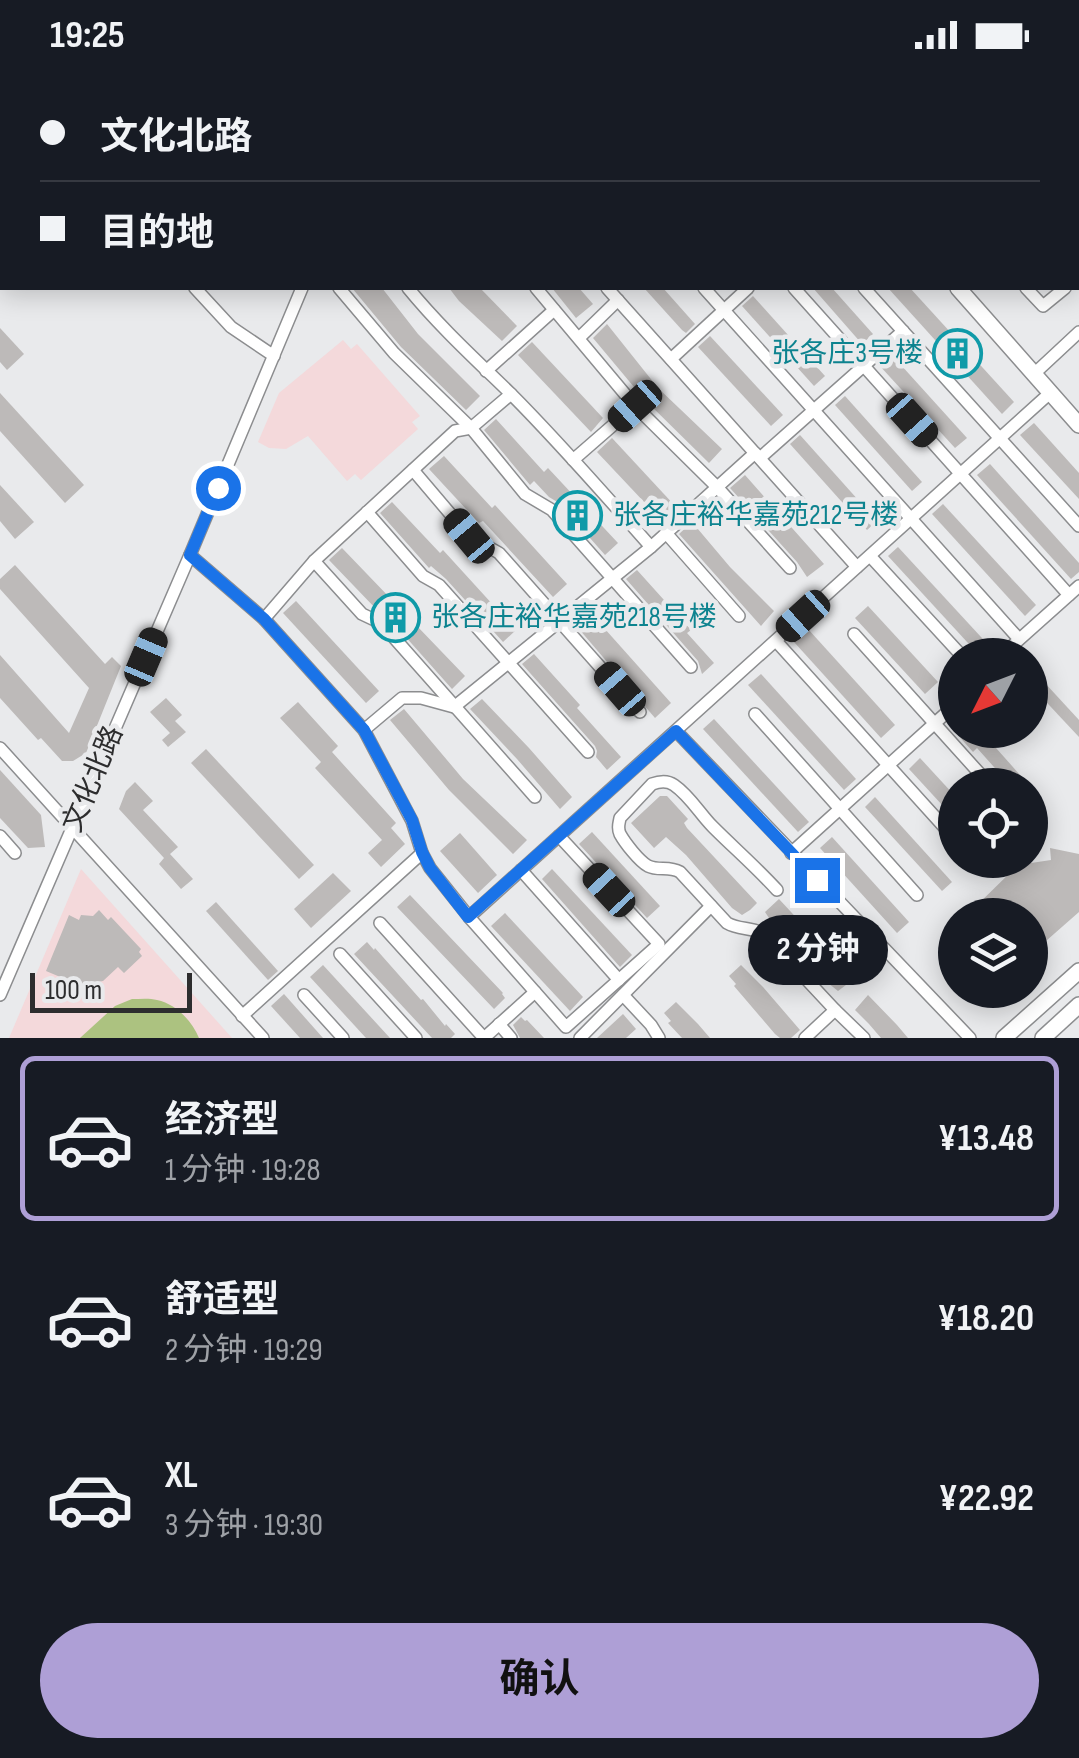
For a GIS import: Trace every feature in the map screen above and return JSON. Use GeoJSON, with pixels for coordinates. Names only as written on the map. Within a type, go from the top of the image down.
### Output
{"type":"FeatureCollection","features":[{"type":"Feature","properties":{"kind":"main road"},"geometry":{"type":"LineString","coordinates":[[960,290],[1079,425]]}},
{"type":"Feature","properties":{"kind":"main road"},"geometry":{"type":"LineString","coordinates":[[1004,1038],[1079,971]]}},
{"type":"Feature","properties":{"kind":"main road"},"geometry":{"type":"LineString","coordinates":[[1043,1038],[1079,1005]]}},
{"type":"Feature","properties":{"kind":"street"},"geometry":{"type":"LineString","coordinates":[[197,290],[231,327],[274,356]]}},
{"type":"Feature","properties":{"kind":"street","name":"文化北路"},"geometry":{"type":"LineString","coordinates":[[0,994],[301,290]]}},
{"type":"Feature","properties":{"kind":"street"},"geometry":{"type":"LineString","coordinates":[[341,290],[394,353],[471,428],[525,494],[552,510],[691,667]]}},
{"type":"Feature","properties":{"kind":"street"},"geometry":{"type":"LineString","coordinates":[[410,290],[651,547]]}},
{"type":"Feature","properties":{"kind":"street"},"geometry":{"type":"LineString","coordinates":[[538,290],[635,406],[717,487],[790,568]]}},
{"type":"Feature","properties":{"kind":"street"},"geometry":{"type":"LineString","coordinates":[[609,290],[858,567]]}},
{"type":"Feature","properties":{"kind":"street"},"geometry":{"type":"LineString","coordinates":[[706,290],[1017,638]]}},
{"type":"Feature","properties":{"kind":"street"},"geometry":{"type":"LineString","coordinates":[[670,358],[746,290]]}},
{"type":"Feature","properties":{"kind":"street"},"geometry":{"type":"LineString","coordinates":[[796,290],[961,474],[1074,590],[1021,638]]}},
{"type":"Feature","properties":{"kind":"street"},"geometry":{"type":"LineString","coordinates":[[866,290],[1079,526]]}},
{"type":"Feature","properties":{"kind":"street"},"geometry":{"type":"LineString","coordinates":[[1028,290],[1043,306],[1062,290]]}},
{"type":"Feature","properties":{"kind":"street"},"geometry":{"type":"LineString","coordinates":[[579,338],[618,300]]}},
{"type":"Feature","properties":{"kind":"street"},"geometry":{"type":"LineString","coordinates":[[486,371],[554,310]]}},
{"type":"Feature","properties":{"kind":"street"},"geometry":{"type":"LineString","coordinates":[[454,707],[651,547],[904,331]]}},
{"type":"Feature","properties":{"kind":"street"},"geometry":{"type":"LineString","coordinates":[[1035,373],[1078,334]]}},
{"type":"Feature","properties":{"kind":"street"},"geometry":{"type":"LineString","coordinates":[[468,917],[1050,392]]}},
{"type":"Feature","properties":{"kind":"street"},"geometry":{"type":"LineString","coordinates":[[264,619],[314,562],[413,470],[455,432],[471,428],[511,394]]}},
{"type":"Feature","properties":{"kind":"street"},"geometry":{"type":"LineString","coordinates":[[573,460],[635,406]]}},
{"type":"Feature","properties":{"kind":"street"},"geometry":{"type":"LineString","coordinates":[[413,470],[469,536],[498,553],[640,712]]}},
{"type":"Feature","properties":{"kind":"street"},"geometry":{"type":"LineString","coordinates":[[367,512],[422,576],[439,585],[588,752]]}},
{"type":"Feature","properties":{"kind":"street"},"geometry":{"type":"LineString","coordinates":[[666,534],[739,616]]}},
{"type":"Feature","properties":{"kind":"street"},"geometry":{"type":"LineString","coordinates":[[190,555],[264,619],[364,730],[412,820],[430,868],[566,1027],[660,944],[559,836]]}},
{"type":"Feature","properties":{"kind":"street"},"geometry":{"type":"LineString","coordinates":[[870,556],[945,638]]}},
{"type":"Feature","properties":{"kind":"street"},"geometry":{"type":"LineString","coordinates":[[314,562],[362,614],[380,623],[535,797]]}},
{"type":"Feature","properties":{"kind":"street"},"geometry":{"type":"LineString","coordinates":[[854,634],[974,768]]}},
{"type":"Feature","properties":{"kind":"street"},"geometry":{"type":"LineString","coordinates":[[776,641],[938,820]]}},
{"type":"Feature","properties":{"kind":"street"},"geometry":{"type":"LineString","coordinates":[[364,730],[402,698],[421,698],[454,707]]}},
{"type":"Feature","properties":{"kind":"street"},"geometry":{"type":"LineString","coordinates":[[755,714],[917,895]]}},
{"type":"Feature","properties":{"kind":"street"},"geometry":{"type":"LineString","coordinates":[[791,853],[938,720]]}},
{"type":"Feature","properties":{"kind":"street"},"geometry":{"type":"LineString","coordinates":[[676,731],[970,1038]]}},
{"type":"Feature","properties":{"kind":"street"},"geometry":{"type":"LineString","coordinates":[[0,748],[262,1038]]}},
{"type":"Feature","properties":{"kind":"street"},"geometry":{"type":"LineString","coordinates":[[777,890],[672,784],[657,782],[623,813],[618,823],[644,863],[680,872],[727,923],[764,934],[864,1038]]}},
{"type":"Feature","properties":{"kind":"street"},"geometry":{"type":"LineString","coordinates":[[0,836],[16,852]]}},
{"type":"Feature","properties":{"kind":"street"},"geometry":{"type":"LineString","coordinates":[[242,1016],[422,852]]}},
{"type":"Feature","properties":{"kind":"street"},"geometry":{"type":"LineString","coordinates":[[521,870],[619,980]]}},
{"type":"Feature","properties":{"kind":"street"},"geometry":{"type":"LineString","coordinates":[[580,1038],[712,906]]}},
{"type":"Feature","properties":{"kind":"street"},"geometry":{"type":"LineString","coordinates":[[380,923],[484,1038],[535,992]]}},
{"type":"Feature","properties":{"kind":"street"},"geometry":{"type":"LineString","coordinates":[[340,954],[416,1038]]}},
{"type":"Feature","properties":{"kind":"street"},"geometry":{"type":"LineString","coordinates":[[304,995],[342,1038]]}},
{"type":"Feature","properties":{"kind":"street"},"geometry":{"type":"LineString","coordinates":[[622,995],[652,1025],[659,1038]]}},
{"type":"Feature","properties":{"kind":"street"},"geometry":{"type":"LineString","coordinates":[[805,1038],[834,1010]]}},
{"type":"Feature","properties":{"kind":"street"},"geometry":{"type":"LineString","coordinates":[[499,1024],[512,1038]]}},
{"type":"Feature","properties":{"kind":"shaded area"},"geometry":{"type":"Polygon","coordinates":[[[343,340],[351,349],[357,344],[420,416],[412,422],[418,429],[361,480],[355,474],[347,481],[308,436],[286,449],[269,448],[258,442],[279,393],[343,340]]]}},
{"type":"Feature","properties":{"kind":"shaded area"},"geometry":{"type":"Polygon","coordinates":[[[81,869],[232,1038],[9,1038],[81,869]]]}},
{"type":"Feature","properties":{"kind":"green space"},"geometry":{"type":"Polygon","coordinates":[[[132,999],[154,999],[171,1005],[188,1020],[199,1038],[80,1038],[115,1006],[132,999]]]}},
{"type":"Feature","properties":{"kind":"building"},"geometry":{"type":"Polygon","coordinates":[[[354,290],[384,290],[418,334],[480,396],[466,410],[401,347],[354,290]]]}},
{"type":"Feature","properties":{"kind":"building"},"geometry":{"type":"Polygon","coordinates":[[[451,290],[482,290],[517,326],[502,341],[451,290]]]}},
{"type":"Feature","properties":{"kind":"building"},"geometry":{"type":"Polygon","coordinates":[[[554,290],[581,290],[593,304],[576,318],[554,290]]]}},
{"type":"Feature","properties":{"kind":"building"},"geometry":{"type":"Polygon","coordinates":[[[646,290],[665,290],[695,324],[686,333],[646,290]]]}},
{"type":"Feature","properties":{"kind":"building"},"geometry":{"type":"Polygon","coordinates":[[[815,290],[834,290],[873,334],[862,344],[815,290]]]}},
{"type":"Feature","properties":{"kind":"building","name":"张各庄3号楼"},"geometry":{"type":"Polygon","coordinates":[[[890,290],[912,290],[1014,402],[1002,414],[890,290]]]}},
{"type":"Feature","properties":{"kind":"building"},"geometry":{"type":"Polygon","coordinates":[[[753,296],[825,376],[814,386],[742,306],[753,296]]]}},
{"type":"Feature","properties":{"kind":"building"},"geometry":{"type":"Polygon","coordinates":[[[607,324],[658,388],[722,449],[709,463],[644,399],[593,338],[607,324]]]}},
{"type":"Feature","properties":{"kind":"building"},"geometry":{"type":"Polygon","coordinates":[[[0,328],[24,354],[7,370],[0,362],[0,328]]]}},
{"type":"Feature","properties":{"kind":"building"},"geometry":{"type":"Polygon","coordinates":[[[710,336],[783,415],[771,426],[698,347],[710,336]]]}},
{"type":"Feature","properties":{"kind":"building"},"geometry":{"type":"Polygon","coordinates":[[[532,342],[603,418],[591,432],[518,355],[532,342]]]}},
{"type":"Feature","properties":{"kind":"building"},"geometry":{"type":"Polygon","coordinates":[[[891,354],[967,438],[955,448],[879,365],[891,354]]]}},
{"type":"Feature","properties":{"kind":"building"},"geometry":{"type":"Polygon","coordinates":[[[0,393],[84,485],[65,503],[0,431],[0,393]]]}},
{"type":"Feature","properties":{"kind":"building"},"geometry":{"type":"Polygon","coordinates":[[[845,396],[922,482],[912,491],[835,405],[845,396]]]}},
{"type":"Feature","properties":{"kind":"building","name":"张各庄裕华嘉苑212号楼"},"geometry":{"type":"Polygon","coordinates":[[[496,419],[618,543],[605,555],[559,503],[534,481],[530,485],[484,430],[496,419]]]}},
{"type":"Feature","properties":{"kind":"building"},"geometry":{"type":"Polygon","coordinates":[[[1034,423],[1079,473],[1079,499],[1020,435],[1034,423]]]}},
{"type":"Feature","properties":{"kind":"building"},"geometry":{"type":"Polygon","coordinates":[[[800,435],[877,521],[867,530],[790,444],[800,435]]]}},
{"type":"Feature","properties":{"kind":"building"},"geometry":{"type":"Polygon","coordinates":[[[612,438],[676,507],[662,521],[597,452],[612,438]]]}},
{"type":"Feature","properties":{"kind":"building"},"geometry":{"type":"Polygon","coordinates":[[[444,456],[567,584],[553,597],[429,469],[444,456]]]}},
{"type":"Feature","properties":{"kind":"building"},"geometry":{"type":"Polygon","coordinates":[[[990,464],[1079,563],[1079,572],[1071,579],[977,475],[990,464]]]}},
{"type":"Feature","properties":{"kind":"building"},"geometry":{"type":"Polygon","coordinates":[[[745,475],[824,564],[807,577],[730,488],[745,475]]]}},
{"type":"Feature","properties":{"kind":"building"},"geometry":{"type":"Polygon","coordinates":[[[0,485],[34,522],[15,539],[0,521],[0,485]]]}},
{"type":"Feature","properties":{"kind":"building"},"geometry":{"type":"Polygon","coordinates":[[[392,502],[440,553],[443,550],[516,630],[503,642],[380,513],[392,502]]]}},
{"type":"Feature","properties":{"kind":"building"},"geometry":{"type":"Polygon","coordinates":[[[943,504],[1036,605],[1025,616],[932,514],[943,504]]]}},
{"type":"Feature","properties":{"kind":"building"},"geometry":{"type":"Polygon","coordinates":[[[692,522],[774,611],[761,626],[679,534],[692,522]]]}},
{"type":"Feature","properties":{"kind":"building"},"geometry":{"type":"Polygon","coordinates":[[[898,547],[982,638],[963,638],[888,556],[898,547]]]}},
{"type":"Feature","properties":{"kind":"building","name":"张各庄裕华嘉苑218号楼"},"geometry":{"type":"Polygon","coordinates":[[[342,548],[465,676],[452,689],[388,617],[329,560],[342,548]]]}},
{"type":"Feature","properties":{"kind":"building"},"geometry":{"type":"Polygon","coordinates":[[[15,565],[105,664],[112,657],[121,666],[86,753],[73,761],[62,761],[0,698],[0,655],[69,733],[89,688],[0,589],[0,579],[15,565]]]}},
{"type":"Feature","properties":{"kind":"building"},"geometry":{"type":"Polygon","coordinates":[[[637,570],[691,630],[687,633],[714,663],[702,674],[698,661],[626,579],[637,570]]]}},
{"type":"Feature","properties":{"kind":"building"},"geometry":{"type":"Polygon","coordinates":[[[296,601],[379,691],[366,703],[283,613],[296,601]]]}},
{"type":"Feature","properties":{"kind":"building"},"geometry":{"type":"Polygon","coordinates":[[[868,606],[938,682],[925,694],[855,618],[868,606]]]}},
{"type":"Feature","properties":{"kind":"building"},"geometry":{"type":"Polygon","coordinates":[[[588,610],[671,703],[655,718],[573,622],[588,610]]]}},
{"type":"Feature","properties":{"kind":"building"},"geometry":{"type":"Polygon","coordinates":[[[808,629],[895,725],[881,738],[794,642],[808,629]]]}},
{"type":"Feature","properties":{"kind":"building"},"geometry":{"type":"Polygon","coordinates":[[[534,654],[621,757],[607,770],[596,757],[595,746],[522,664],[534,654]]]}},
{"type":"Feature","properties":{"kind":"building"},"geometry":{"type":"Polygon","coordinates":[[[761,674],[856,779],[844,790],[748,685],[761,674]]]}},
{"type":"Feature","properties":{"kind":"building"},"geometry":{"type":"Polygon","coordinates":[[[1048,686],[1079,720],[1079,737],[1048,704],[1048,686]]]}},
{"type":"Feature","properties":{"kind":"building"},"geometry":{"type":"Polygon","coordinates":[[[166,698],[182,715],[175,721],[186,732],[168,747],[162,740],[170,733],[150,712],[166,698]]]}},
{"type":"Feature","properties":{"kind":"building"},"geometry":{"type":"Polygon","coordinates":[[[482,699],[572,797],[560,809],[470,709],[482,699]]]}},
{"type":"Feature","properties":{"kind":"building"},"geometry":{"type":"Polygon","coordinates":[[[298,702],[338,746],[332,752],[396,823],[391,828],[405,844],[381,867],[368,853],[382,840],[315,768],[321,762],[280,718],[298,702]]]}},
{"type":"Feature","properties":{"kind":"building"},"geometry":{"type":"Polygon","coordinates":[[[404,709],[463,779],[527,840],[513,854],[449,790],[390,720],[404,709]]]}},
{"type":"Feature","properties":{"kind":"building"},"geometry":{"type":"Polygon","coordinates":[[[714,719],[809,822],[798,832],[703,729],[714,719]]]}},
{"type":"Feature","properties":{"kind":"building"},"geometry":{"type":"Polygon","coordinates":[[[977,748],[996,748],[1014,768],[995,768],[977,748]]]}},
{"type":"Feature","properties":{"kind":"building"},"geometry":{"type":"Polygon","coordinates":[[[206,749],[314,865],[299,879],[191,763],[206,749]]]}},
{"type":"Feature","properties":{"kind":"building"},"geometry":{"type":"Polygon","coordinates":[[[920,758],[938,778],[938,801],[909,769],[920,758]]]}},
{"type":"Feature","properties":{"kind":"building"},"geometry":{"type":"Polygon","coordinates":[[[0,770],[41,815],[45,847],[28,848],[0,818],[0,770]]]}},
{"type":"Feature","properties":{"kind":"building"},"geometry":{"type":"Polygon","coordinates":[[[135,782],[153,801],[143,810],[178,847],[170,854],[193,879],[181,889],[159,864],[164,858],[119,809],[126,791],[135,782]]]}},
{"type":"Feature","properties":{"kind":"building"},"geometry":{"type":"Polygon","coordinates":[[[660,796],[667,796],[688,819],[684,823],[687,828],[757,903],[750,910],[742,915],[732,908],[666,837],[654,848],[631,823],[660,796]]]}},
{"type":"Feature","properties":{"kind":"building"},"geometry":{"type":"Polygon","coordinates":[[[875,797],[938,867],[938,878],[952,882],[942,891],[865,807],[875,797]]]}},
{"type":"Feature","properties":{"kind":"building"},"geometry":{"type":"Polygon","coordinates":[[[592,832],[660,906],[647,918],[579,844],[592,832]]]}},
{"type":"Feature","properties":{"kind":"building"},"geometry":{"type":"Polygon","coordinates":[[[460,833],[497,875],[478,893],[440,851],[460,833]]]}},
{"type":"Feature","properties":{"kind":"building"},"geometry":{"type":"Polygon","coordinates":[[[832,837],[909,922],[897,933],[820,848],[832,837]]]}},
{"type":"Feature","properties":{"kind":"building"},"geometry":{"type":"Polygon","coordinates":[[[1050,848],[1079,854],[1079,912],[1048,939],[1048,898],[984,898],[1005,878],[1048,878],[1050,848]]]}},
{"type":"Feature","properties":{"kind":"building"},"geometry":{"type":"Polygon","coordinates":[[[552,869],[632,955],[620,967],[542,879],[552,869]]]}},
{"type":"Feature","properties":{"kind":"building"},"geometry":{"type":"Polygon","coordinates":[[[333,873],[351,891],[311,928],[294,909],[333,873]]]}},
{"type":"Feature","properties":{"kind":"building"},"geometry":{"type":"Polygon","coordinates":[[[410,895],[503,993],[505,998],[494,1009],[397,907],[410,895]]]}},
{"type":"Feature","properties":{"kind":"building"},"geometry":{"type":"Polygon","coordinates":[[[779,899],[853,979],[838,991],[765,912],[779,899]]]}},
{"type":"Feature","properties":{"kind":"building"},"geometry":{"type":"Polygon","coordinates":[[[216,902],[278,971],[268,980],[206,911],[216,902]]]}},
{"type":"Feature","properties":{"kind":"building"},"geometry":{"type":"Polygon","coordinates":[[[99,910],[108,920],[111,917],[141,949],[142,956],[124,973],[118,967],[103,981],[75,986],[46,971],[69,915],[79,920],[81,915],[93,916],[99,910]]]}},
{"type":"Feature","properties":{"kind":"building"},"geometry":{"type":"Polygon","coordinates":[[[505,913],[583,997],[570,1011],[491,926],[505,913]]]}},
{"type":"Feature","properties":{"kind":"building"},"geometry":{"type":"Polygon","coordinates":[[[367,942],[455,1034],[451,1038],[432,1038],[354,954],[367,942]]]}},
{"type":"Feature","properties":{"kind":"building"},"geometry":{"type":"Polygon","coordinates":[[[323,965],[390,1038],[366,1038],[310,977],[323,965]]]}},
{"type":"Feature","properties":{"kind":"building"},"geometry":{"type":"Polygon","coordinates":[[[741,965],[800,1030],[791,1038],[775,1034],[734,986],[729,976],[741,965]]]}},
{"type":"Feature","properties":{"kind":"building"},"geometry":{"type":"Polygon","coordinates":[[[284,994],[323,1038],[300,1038],[271,1006],[284,994]]]}},
{"type":"Feature","properties":{"kind":"building"},"geometry":{"type":"Polygon","coordinates":[[[868,995],[908,1038],[881,1038],[855,1010],[868,995]]]}},
{"type":"Feature","properties":{"kind":"building"},"geometry":{"type":"Polygon","coordinates":[[[676,1002],[710,1038],[682,1038],[664,1013],[676,1002]]]}},
{"type":"Feature","properties":{"kind":"building"},"geometry":{"type":"Polygon","coordinates":[[[623,1014],[636,1029],[626,1038],[597,1038],[623,1014]]]}},
{"type":"Feature","properties":{"kind":"building"},"geometry":{"type":"Polygon","coordinates":[[[521,1017],[544,1038],[520,1038],[513,1025],[521,1017]]]}},
{"type":"Feature","properties":{"kind":"place","name":"张各庄3号楼"},"geometry":{"type":"Point","coordinates":[958,353]}},
{"type":"Feature","properties":{"kind":"place","name":"张各庄裕华嘉苑212号楼"},"geometry":{"type":"Point","coordinates":[578,515]}},
{"type":"Feature","properties":{"kind":"place","name":"张各庄裕华嘉苑218号楼"},"geometry":{"type":"Point","coordinates":[396,617]}},
{"type":"Feature","properties":{"kind":"route"},"geometry":{"type":"LineString","coordinates":[[218,488],[190,555],[264,619],[364,730],[412,820],[430,868],[468,917],[676,731],[817,880]]}}]}
